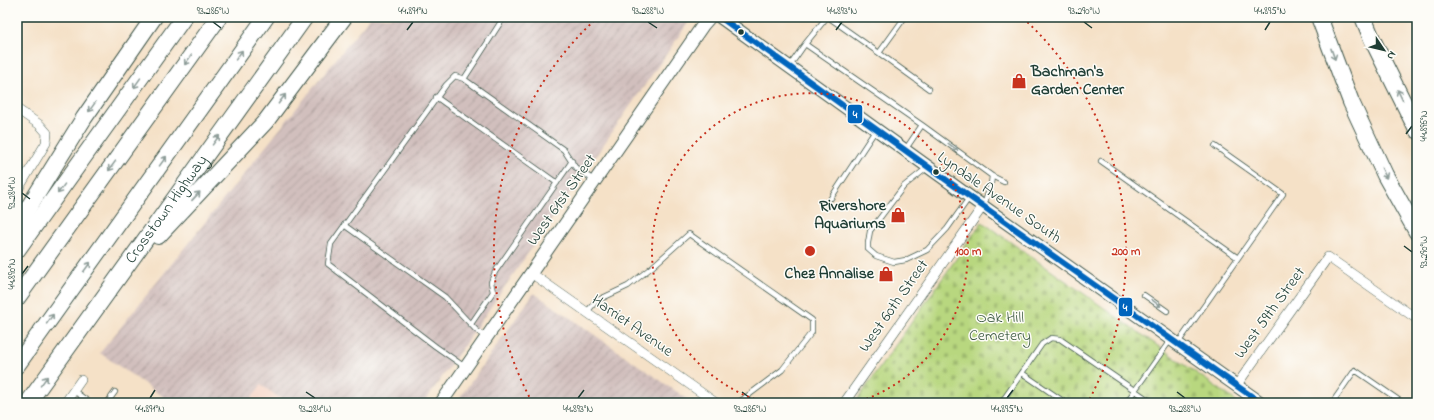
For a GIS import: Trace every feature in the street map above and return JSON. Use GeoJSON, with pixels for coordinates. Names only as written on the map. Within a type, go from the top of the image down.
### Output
{"type":"FeatureCollection","features":[{"type":"Feature","properties":{"kind":"highway"},"geometry":{"type":"LineString","coordinates":[[17,226],[84,118],[154,17]]}},
{"type":"Feature","properties":{"kind":"highway"},"geometry":{"type":"LineString","coordinates":[[17,250],[184,17]]}},
{"type":"Feature","properties":{"kind":"highway"},"geometry":{"type":"LineString","coordinates":[[17,298],[219,17]]}},
{"type":"Feature","properties":{"kind":"highway"},"geometry":{"type":"LineString","coordinates":[[17,365],[266,17]]}},
{"type":"Feature","properties":{"kind":"highway","name":"Crosstown Highway"},"geometry":{"type":"LineString","coordinates":[[28,403],[305,17]]}},
{"type":"Feature","properties":{"kind":"highway"},"geometry":{"type":"LineString","coordinates":[[112,286],[266,121],[344,17]]}},
{"type":"Feature","properties":{"kind":"highway"},"geometry":{"type":"LineString","coordinates":[[1320,17],[1351,102],[1385,175],[1417,232]]}},
{"type":"Feature","properties":{"kind":"highway"},"geometry":{"type":"LineString","coordinates":[[1363,17],[1372,39],[1417,130]]}},
{"type":"Feature","properties":{"kind":"main road","name":"West 61st Street"},"geometry":{"type":"LineString","coordinates":[[441,403],[710,17]]}},
{"type":"Feature","properties":{"kind":"main road","name":"Lyndale Avenue South"},"geometry":{"type":"LineString","coordinates":[[720,17],[970,197],[1261,403]]}},
{"type":"Feature","properties":{"kind":"street"},"geometry":{"type":"LineString","coordinates":[[17,109],[40,125],[47,133],[46,144],[17,191]]}},
{"type":"Feature","properties":{"kind":"street","name":"West 60th Street"},"geometry":{"type":"LineString","coordinates":[[844,403],[983,206]]}},
{"type":"Feature","properties":{"kind":"street","name":"West 59th Street"},"geometry":{"type":"LineString","coordinates":[[1236,386],[1328,257],[1417,319]]}},
{"type":"Feature","properties":{"kind":"street","name":"Harriet Avenue"},"geometry":{"type":"LineString","coordinates":[[531,273],[716,403]]}},
{"type":"Feature","properties":{"kind":"street"},"geometry":{"type":"LineString","coordinates":[[65,403],[81,380]]}},
{"type":"Feature","properties":{"kind":"lane"},"geometry":{"type":"LineString","coordinates":[[464,79],[504,17]]}},
{"type":"Feature","properties":{"kind":"lane"},"geometry":{"type":"LineString","coordinates":[[789,67],[805,44],[828,17],[929,89]]}},
{"type":"Feature","properties":{"kind":"lane"},"geometry":{"type":"LineString","coordinates":[[879,53],[905,17]]}},
{"type":"Feature","properties":{"kind":"lane"},"geometry":{"type":"LineString","coordinates":[[805,44],[922,125],[992,176],[1004,182]]}},
{"type":"Feature","properties":{"kind":"lane"},"geometry":{"type":"LineString","coordinates":[[466,367],[328,264],[331,244],[344,225],[436,97],[446,84],[455,76],[464,79],[564,150],[575,167],[595,181]]}},
{"type":"Feature","properties":{"kind":"lane"},"geometry":{"type":"LineString","coordinates":[[436,97],[557,183]]}},
{"type":"Feature","properties":{"kind":"lane"},"geometry":{"type":"LineString","coordinates":[[905,150],[922,125]]}},
{"type":"Feature","properties":{"kind":"lane"},"geometry":{"type":"LineString","coordinates":[[831,198],[876,129]]}},
{"type":"Feature","properties":{"kind":"lane"},"geometry":{"type":"LineString","coordinates":[[1126,403],[1238,258],[1283,194],[1215,146]]}},
{"type":"Feature","properties":{"kind":"lane"},"geometry":{"type":"LineString","coordinates":[[471,324],[493,292],[491,282],[495,272],[572,161]]}},
{"type":"Feature","properties":{"kind":"lane"},"geometry":{"type":"LineString","coordinates":[[1101,161],[1238,258]]}},
{"type":"Feature","properties":{"kind":"lane"},"geometry":{"type":"LineString","coordinates":[[928,166],[904,186],[870,231],[868,249],[876,256],[894,262],[906,260],[927,250],[947,229],[970,197]]}},
{"type":"Feature","properties":{"kind":"lane"},"geometry":{"type":"LineString","coordinates":[[983,206],[991,184],[992,176]]}},
{"type":"Feature","properties":{"kind":"lane"},"geometry":{"type":"LineString","coordinates":[[344,225],[445,297],[476,330],[486,338]]}},
{"type":"Feature","properties":{"kind":"lane"},"geometry":{"type":"LineString","coordinates":[[587,312],[596,300],[628,286],[689,234],[812,320],[812,332],[782,370],[738,403]]}},
{"type":"Feature","properties":{"kind":"lane"},"geometry":{"type":"LineString","coordinates":[[1144,294],[1167,311]]}},
{"type":"Feature","properties":{"kind":"lane"},"geometry":{"type":"LineString","coordinates":[[1001,403],[1042,344],[1051,338],[1060,339],[1153,403]]}},
{"type":"Feature","properties":{"kind":"lane"},"geometry":{"type":"LineString","coordinates":[[1332,403],[1355,370],[1404,403]]}},
{"type":"Feature","properties":{"kind":"lane"},"geometry":{"type":"LineString","coordinates":[[1022,373],[1063,402]]}},
{"type":"Feature","properties":{"kind":"lane"},"geometry":{"type":"LineString","coordinates":[[74,391],[83,401],[90,403]]}},
{"type":"Feature","properties":{"kind":"lane"},"geometry":{"type":"LineString","coordinates":[[107,403],[115,392]]}},
{"type":"Feature","properties":{"kind":"shaded area"},"geometry":{"type":"Polygon","coordinates":[[[370,17],[688,17],[690,20],[424,403],[287,403],[261,385],[248,403],[172,403],[100,353],[370,17]]]}},
{"type":"Feature","properties":{"kind":"shaded area"},"geometry":{"type":"Polygon","coordinates":[[[534,293],[693,403],[456,403],[534,293]]]}},
{"type":"Feature","properties":{"kind":"shaded area"},"geometry":{"type":"Polygon","coordinates":[[[261,385],[287,403],[248,403],[261,385]]]}},
{"type":"Feature","properties":{"kind":"green space","name":"Oak Hill Cemetery"},"geometry":{"type":"Polygon","coordinates":[[[982,222],[1239,403],[855,403],[982,222]]]}},
{"type":"Feature","properties":{"kind":"transit line","name":"4"},"geometry":{"type":"LineString","coordinates":[[720,17],[970,197],[1261,403]]}},
{"type":"Feature","properties":{"kind":"place","name":"Bachman's Garden Center"},"geometry":{"type":"Point","coordinates":[1019,81]}},
{"type":"Feature","properties":{"kind":"place","name":"Rivershore Aquariums"},"geometry":{"type":"Point","coordinates":[898,215]}},
{"type":"Feature","properties":{"kind":"place","name":"Chez Annalise"},"geometry":{"type":"Point","coordinates":[886,274]}}]}
